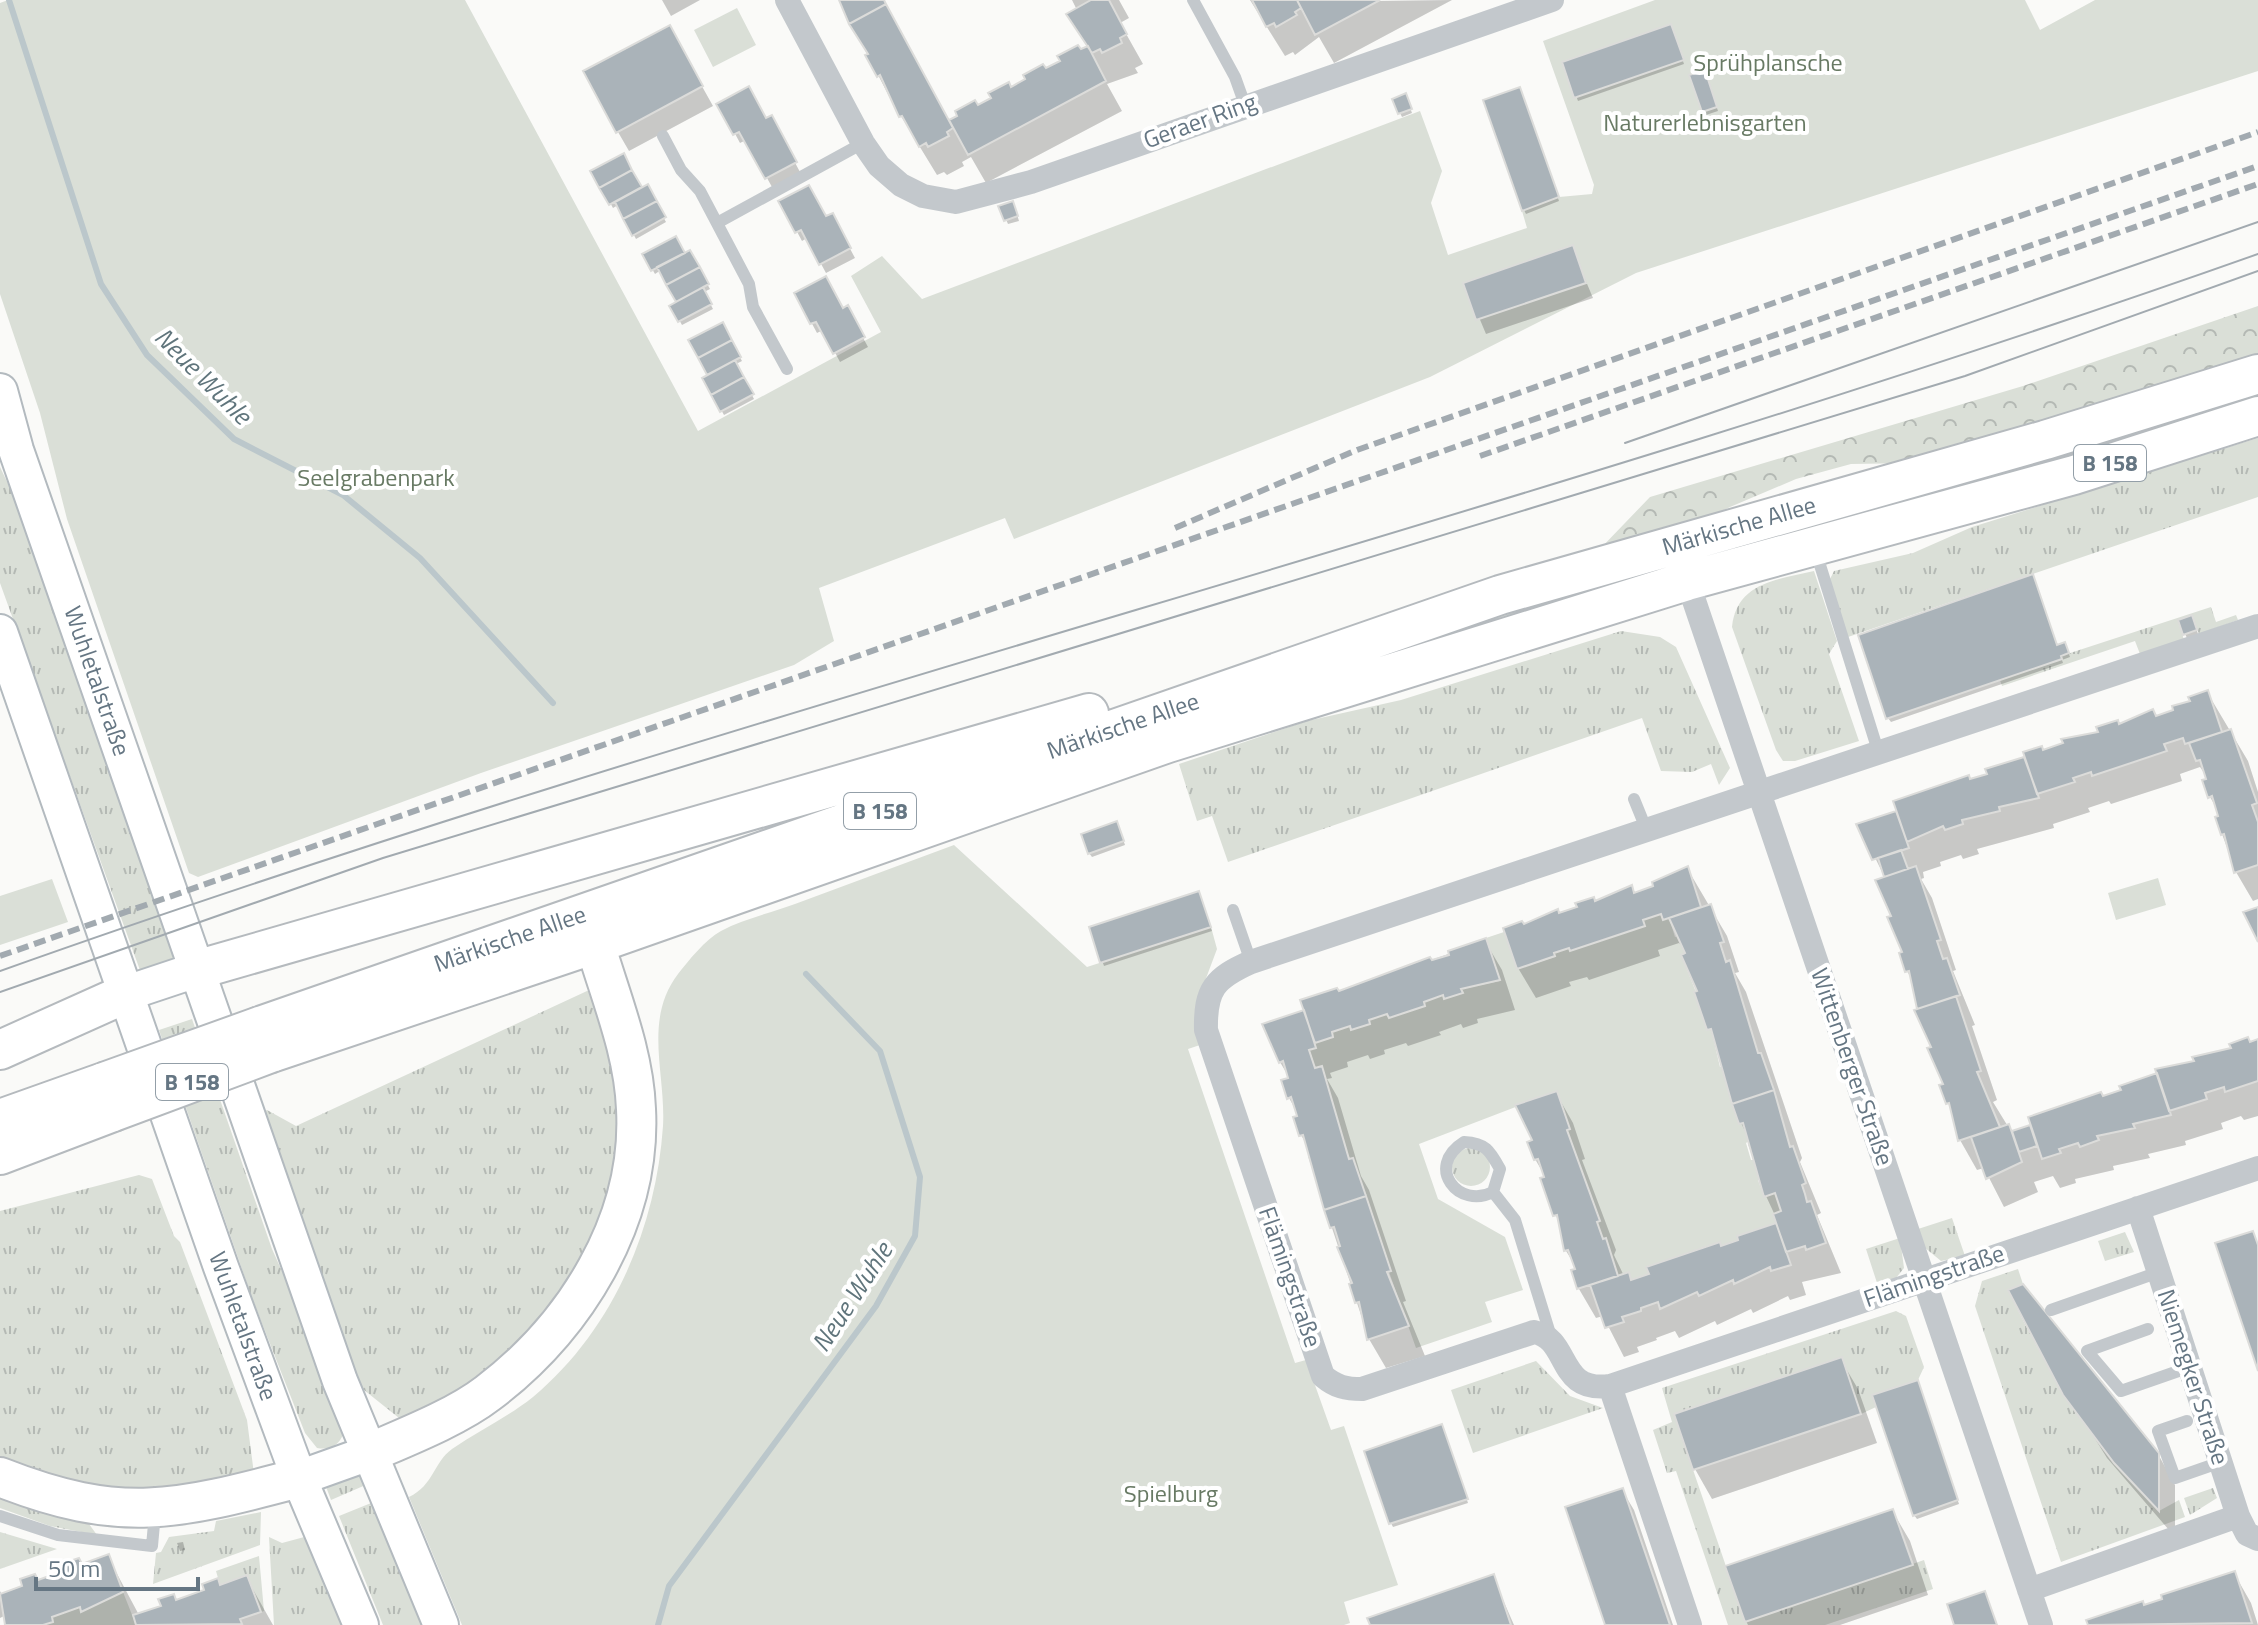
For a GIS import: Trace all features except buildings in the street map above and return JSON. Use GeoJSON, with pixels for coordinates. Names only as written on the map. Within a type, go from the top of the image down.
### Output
{"type":"FeatureCollection","features":[{"type":"Feature","properties":{"kind":"main road","name":"Märkische Allee"},"geometry":{"type":"LineString","coordinates":[[0,1155],[108,1097],[1500,595],[2045,440],[2258,374]]}},
{"type":"Feature","properties":{"kind":"main road","name":"Wuhletalstraße"},"geometry":{"type":"LineString","coordinates":[[0,391],[16,450],[340,1381],[441,1625]]}},
{"type":"Feature","properties":{"kind":"main road","name":"Märkische Allee"},"geometry":{"type":"LineString","coordinates":[[266,1039],[600,959],[1168,743],[1687,581],[2074,475],[2258,416]]}},
{"type":"Feature","properties":{"kind":"main road"},"geometry":{"type":"LineString","coordinates":[[0,1050],[127,993],[196,970],[1500,595]]}},
{"type":"Feature","properties":{"kind":"main road","name":"Wuhletalstraße"},"geometry":{"type":"LineString","coordinates":[[0,632],[221,1267],[299,1478],[361,1625]]}},
{"type":"Feature","properties":{"kind":"main road"},"geometry":{"type":"LineString","coordinates":[[0,1477],[49,1496],[109,1508],[156,1509],[205,1503],[299,1478],[369,1453],[486,1395],[532,1357],[572,1310],[601,1264],[621,1211],[633,1160],[636,1109],[627,1051],[600,959]]}},
{"type":"Feature","properties":{"kind":"main road","name":"Märkische Allee"},"geometry":{"type":"LineString","coordinates":[[0,1119],[108,1097]]}},
{"type":"Feature","properties":{"kind":"street","name":"Geraer Ring"},"geometry":{"type":"LineString","coordinates":[[787,0],[863,143],[879,166],[901,185],[923,196],[956,202],[1031,182],[1552,0]]}},
{"type":"Feature","properties":{"kind":"street","name":"Wittenberger Straße"},"geometry":{"type":"LineString","coordinates":[[1675,543],[2041,1625]]}},
{"type":"Feature","properties":{"kind":"street"},"geometry":{"type":"LineString","coordinates":[[1251,962],[2258,626]]}},
{"type":"Feature","properties":{"kind":"street","name":"Flämingstraße"},"geometry":{"type":"LineString","coordinates":[[1251,962],[1223,975],[1211,992],[1205,1009],[1206,1030],[1323,1376],[1340,1387],[1362,1389],[1534,1332],[1552,1340]]}},
{"type":"Feature","properties":{"kind":"street","name":"Flämingstraße"},"geometry":{"type":"LineString","coordinates":[[1610,1386],[2258,1168]]}},
{"type":"Feature","properties":{"kind":"street","name":"Niemegker Straße"},"geometry":{"type":"LineString","coordinates":[[2138,1208],[2238,1516],[2247,1534],[2258,1539]]}},
{"type":"Feature","properties":{"kind":"street"},"geometry":{"type":"LineString","coordinates":[[1552,1340],[1567,1370],[1578,1381],[1597,1387],[1610,1386],[1690,1625]]}},
{"type":"Feature","properties":{"kind":"street"},"geometry":{"type":"LineString","coordinates":[[2029,1590],[2238,1516]]}},
{"type":"Feature","properties":{"kind":"lane"},"geometry":{"type":"LineString","coordinates":[[1193,0],[1235,77],[1245,105]]}},
{"type":"Feature","properties":{"kind":"lane"},"geometry":{"type":"LineString","coordinates":[[663,136],[717,223],[749,284],[753,307],[787,369]]}},
{"type":"Feature","properties":{"kind":"lane"},"geometry":{"type":"LineString","coordinates":[[717,223],[863,143]]}},
{"type":"Feature","properties":{"kind":"lane"},"geometry":{"type":"LineString","coordinates":[[1814,546],[1879,754]]}},
{"type":"Feature","properties":{"kind":"lane"},"geometry":{"type":"LineString","coordinates":[[1634,799],[1647,831]]}},
{"type":"Feature","properties":{"kind":"lane"},"geometry":{"type":"LineString","coordinates":[[1233,910],[1251,962]]}},
{"type":"Feature","properties":{"kind":"lane"},"geometry":{"type":"LineString","coordinates":[[1464,1142],[1480,1142],[1490,1150],[1500,1169],[1493,1192],[1475,1197],[1448,1181],[1444,1165],[1450,1151],[1464,1142]]}},
{"type":"Feature","properties":{"kind":"lane"},"geometry":{"type":"LineString","coordinates":[[1493,1192],[1515,1220],[1552,1340]]}},
{"type":"Feature","properties":{"kind":"lane"},"geometry":{"type":"LineString","coordinates":[[2051,1310],[2159,1272]]}},
{"type":"Feature","properties":{"kind":"lane"},"geometry":{"type":"LineString","coordinates":[[2148,1329],[2087,1351],[2121,1391],[2190,1367]]}},
{"type":"Feature","properties":{"kind":"lane"},"geometry":{"type":"LineString","coordinates":[[2187,1421],[2158,1431],[2175,1478],[2221,1462]]}},
{"type":"Feature","properties":{"kind":"lane"},"geometry":{"type":"LineString","coordinates":[[0,1516],[58,1535],[152,1546],[156,1509]]}},
{"type":"Feature","properties":{"kind":"green space","name":"Seelgrabenpark"},"geometry":{"type":"Polygon","coordinates":[[[8,0],[465,0],[698,431],[881,332],[851,276],[882,256],[922,299],[1420,111],[1442,171],[1431,203],[1448,255],[1527,228],[1522,211],[1559,197],[1592,194],[1594,185],[1543,41],[1655,0],[2025,0],[2040,30],[2095,0],[2258,0],[2258,71],[1636,273],[1430,377],[1014,539],[1005,518],[819,588],[834,641],[794,665],[481,773],[198,877],[189,873],[67,519],[40,413],[0,294],[0,3],[8,0]]]}},
{"type":"Feature","properties":{"kind":"green space"},"geometry":{"type":"Polygon","coordinates":[[[737,8],[756,45],[713,67],[694,30],[737,8]]]}},
{"type":"Feature","properties":{"kind":"green space"},"geometry":{"type":"Polygon","coordinates":[[[2258,306],[2258,359],[1916,463],[1851,464],[1796,479],[1722,511],[1721,517],[1599,550],[1650,497],[2023,386],[2258,306]]]}},
{"type":"Feature","properties":{"kind":"green space"},"geometry":{"type":"Polygon","coordinates":[[[2258,385],[2258,403],[1982,488],[1979,481],[2084,440],[2258,385]]]}},
{"type":"Feature","properties":{"kind":"green space"},"geometry":{"type":"Polygon","coordinates":[[[2258,438],[2258,497],[1848,637],[1829,581],[1834,571],[1913,553],[1972,527],[2258,438]]]}},
{"type":"Feature","properties":{"kind":"green space"},"geometry":{"type":"Polygon","coordinates":[[[0,467],[30,530],[178,953],[174,959],[141,973],[0,583],[0,467]]]}},
{"type":"Feature","properties":{"kind":"green space"},"geometry":{"type":"Polygon","coordinates":[[[1814,571],[1837,641],[1829,654],[1859,741],[1795,761],[1783,761],[1776,750],[1732,627],[1735,612],[1750,592],[1773,581],[1814,571]]]}},
{"type":"Feature","properties":{"kind":"green space"},"geometry":{"type":"Polygon","coordinates":[[[1648,575],[1373,661],[1370,654],[1593,577],[1648,575]]]}},
{"type":"Feature","properties":{"kind":"green space"},"geometry":{"type":"Polygon","coordinates":[[[2211,607],[2216,622],[2236,615],[2238,620],[2199,634],[2192,615],[2178,620],[2184,640],[2140,654],[2135,641],[2002,686],[2000,680],[2062,659],[2061,656],[2211,607]]]}},
{"type":"Feature","properties":{"kind":"green space"},"geometry":{"type":"Polygon","coordinates":[[[1621,631],[1660,637],[1676,647],[1730,768],[1719,785],[1711,764],[1692,772],[1661,771],[1642,718],[1228,862],[1212,816],[1197,821],[1179,764],[1307,721],[1401,700],[1621,631]]]}},
{"type":"Feature","properties":{"kind":"green space","name":"Spielburg"},"geometry":{"type":"Polygon","coordinates":[[[954,845],[1087,967],[1211,927],[1217,949],[1196,1005],[1200,1045],[1188,1049],[1295,1363],[1306,1360],[1331,1430],[1344,1426],[1398,1585],[1344,1602],[1350,1623],[1344,1625],[462,1625],[409,1497],[424,1486],[452,1449],[533,1397],[561,1370],[586,1341],[625,1275],[640,1239],[659,1164],[663,1106],[659,1029],[667,992],[678,974],[703,945],[730,927],[954,845]]]}},
{"type":"Feature","properties":{"kind":"green space"},"geometry":{"type":"Polygon","coordinates":[[[2158,878],[2166,905],[2116,920],[2108,893],[2158,878]]]}},
{"type":"Feature","properties":{"kind":"green space"},"geometry":{"type":"Polygon","coordinates":[[[52,879],[68,922],[0,945],[0,896],[52,879]]]}},
{"type":"Feature","properties":{"kind":"green space"},"geometry":{"type":"Polygon","coordinates":[[[1661,914],[1663,920],[1669,918],[1675,937],[1679,936],[1685,953],[1681,955],[1711,1029],[1739,1123],[1743,1123],[1749,1141],[1746,1143],[1751,1160],[1755,1160],[1761,1178],[1758,1180],[1764,1197],[1775,1193],[1781,1211],[1774,1214],[1776,1223],[1738,1236],[1738,1240],[1721,1246],[1720,1242],[1647,1267],[1649,1274],[1631,1280],[1629,1272],[1618,1276],[1606,1238],[1603,1239],[1597,1222],[1600,1220],[1567,1131],[1570,1129],[1557,1091],[1419,1144],[1438,1199],[1505,1237],[1523,1290],[1485,1302],[1492,1322],[1416,1348],[1349,1159],[1322,1067],[1315,1068],[1309,1050],[1316,1048],[1315,1043],[1333,1037],[1332,1032],[1350,1026],[1352,1030],[1387,1014],[1389,1018],[1425,1006],[1424,1002],[1443,995],[1445,999],[1462,993],[1461,989],[1500,981],[1486,938],[1504,932],[1517,969],[1555,957],[1554,953],[1569,948],[1571,951],[1644,926],[1643,920],[1661,914]]]}},
{"type":"Feature","properties":{"kind":"green space"},"geometry":{"type":"Polygon","coordinates":[[[587,991],[593,991],[619,1073],[618,1166],[588,1261],[506,1365],[404,1422],[364,1390],[356,1378],[263,1112],[267,1110],[296,1126],[587,991]]]}},
{"type":"Feature","properties":{"kind":"green space"},"geometry":{"type":"Polygon","coordinates":[[[192,1019],[272,1249],[313,1340],[345,1428],[339,1442],[332,1447],[317,1448],[305,1433],[252,1298],[159,1030],[192,1019]]]}},
{"type":"Feature","properties":{"kind":"green space"},"geometry":{"type":"Polygon","coordinates":[[[1471,1148],[1484,1154],[1490,1167],[1484,1180],[1471,1186],[1458,1180],[1452,1167],[1458,1154],[1471,1148]]]}},
{"type":"Feature","properties":{"kind":"green space"},"geometry":{"type":"Polygon","coordinates":[[[139,1175],[152,1179],[174,1236],[180,1242],[247,1420],[254,1474],[184,1489],[127,1494],[55,1480],[0,1457],[0,1211],[139,1175]]]}},
{"type":"Feature","properties":{"kind":"green space"},"geometry":{"type":"Polygon","coordinates":[[[1952,1218],[1965,1256],[1941,1261],[1924,1247],[1918,1229],[1952,1218]]]}},
{"type":"Feature","properties":{"kind":"green space"},"geometry":{"type":"Polygon","coordinates":[[[2125,1232],[2134,1252],[2105,1261],[2098,1241],[2125,1232]]]}},
{"type":"Feature","properties":{"kind":"green space"},"geometry":{"type":"Polygon","coordinates":[[[1900,1238],[1904,1268],[1896,1278],[1878,1286],[1866,1249],[1900,1238]]]}},
{"type":"Feature","properties":{"kind":"green space"},"geometry":{"type":"Polygon","coordinates":[[[2018,1269],[2023,1284],[2008,1290],[2040,1352],[2074,1407],[2113,1459],[2159,1511],[2179,1500],[2185,1517],[2061,1562],[1975,1306],[1982,1281],[2018,1269]]]}},
{"type":"Feature","properties":{"kind":"green space"},"geometry":{"type":"Polygon","coordinates":[[[1896,1311],[1906,1316],[1924,1367],[1918,1380],[1873,1395],[1876,1407],[1861,1414],[1842,1357],[1674,1414],[1745,1622],[1924,1560],[1933,1589],[1825,1625],[1728,1625],[1676,1471],[1667,1473],[1653,1430],[1672,1422],[1662,1388],[1896,1311]]]}},
{"type":"Feature","properties":{"kind":"green space"},"geometry":{"type":"Polygon","coordinates":[[[1536,1361],[1570,1396],[1603,1408],[1473,1453],[1451,1390],[1536,1361]]]}},
{"type":"Feature","properties":{"kind":"green space"},"geometry":{"type":"Polygon","coordinates":[[[360,1467],[368,1484],[331,1500],[325,1484],[360,1467]]]}},
{"type":"Feature","properties":{"kind":"green space"},"geometry":{"type":"Polygon","coordinates":[[[2213,1488],[2217,1498],[2190,1515],[2184,1498],[2213,1488]]]}},
{"type":"Feature","properties":{"kind":"green space"},"geometry":{"type":"Polygon","coordinates":[[[0,1496],[39,1511],[89,1524],[97,1535],[50,1526],[0,1508],[0,1496]]]}},
{"type":"Feature","properties":{"kind":"green space"},"geometry":{"type":"Polygon","coordinates":[[[376,1501],[428,1625],[383,1625],[339,1516],[376,1501]]]}},
{"type":"Feature","properties":{"kind":"green space"},"geometry":{"type":"Polygon","coordinates":[[[261,1512],[260,1545],[153,1584],[156,1553],[161,1552],[169,1537],[214,1531],[216,1521],[261,1512]]]}},
{"type":"Feature","properties":{"kind":"green space"},"geometry":{"type":"Polygon","coordinates":[[[0,1532],[57,1549],[0,1569],[0,1532]]]}},
{"type":"Feature","properties":{"kind":"green space"},"geometry":{"type":"Polygon","coordinates":[[[308,1536],[347,1625],[274,1625],[269,1537],[282,1543],[308,1536]]]}},
{"type":"Feature","properties":{"kind":"green space"},"geometry":{"type":"Polygon","coordinates":[[[259,1556],[264,1611],[261,1612],[247,1575],[220,1585],[216,1571],[259,1556]]]}},
{"type":"Feature","properties":{"kind":"green space"},"geometry":{"type":"Polygon","coordinates":[[[123,1592],[136,1625],[43,1625],[53,1622],[52,1617],[80,1607],[82,1612],[123,1592]]]}},
{"type":"Feature","properties":{"kind":"waterway","name":"Neue Wuhle"},"geometry":{"type":"LineString","coordinates":[[9,0],[101,284],[147,355],[234,439],[343,495],[420,558],[553,703]]}},
{"type":"Feature","properties":{"kind":"waterway","name":"Neue Wuhle"},"geometry":{"type":"LineString","coordinates":[[658,1625],[669,1586],[876,1306],[915,1236],[920,1177],[880,1051],[806,974]]}},
{"type":"Feature","properties":{"kind":"tram line"},"geometry":{"type":"LineString","coordinates":[[1625,443],[2258,222]]}},
{"type":"Feature","properties":{"kind":"tram line"},"geometry":{"type":"LineString","coordinates":[[0,971],[280,875],[562,784],[1696,440],[1978,350],[2258,254]]}},
{"type":"Feature","properties":{"kind":"tram line"},"geometry":{"type":"LineString","coordinates":[[0,992],[383,858],[1965,376],[2258,271]]}},
{"type":"Feature","properties":{"kind":"railway"},"geometry":{"type":"LineString","coordinates":[[1175,528],[1357,450],[2258,132]]}},
{"type":"Feature","properties":{"kind":"railway"},"geometry":{"type":"LineString","coordinates":[[0,956],[2258,166]]}},
{"type":"Feature","properties":{"kind":"railway"},"geometry":{"type":"LineString","coordinates":[[1480,456],[2258,184]]}},
{"type":"Feature","properties":{"kind":"park label","name":"Sprühplansche"},"geometry":{"type":"Point","coordinates":[1768,63]}},
{"type":"Feature","properties":{"kind":"park label","name":"Naturerlebnisgarten"},"geometry":{"type":"Point","coordinates":[1705,123]}}]}
